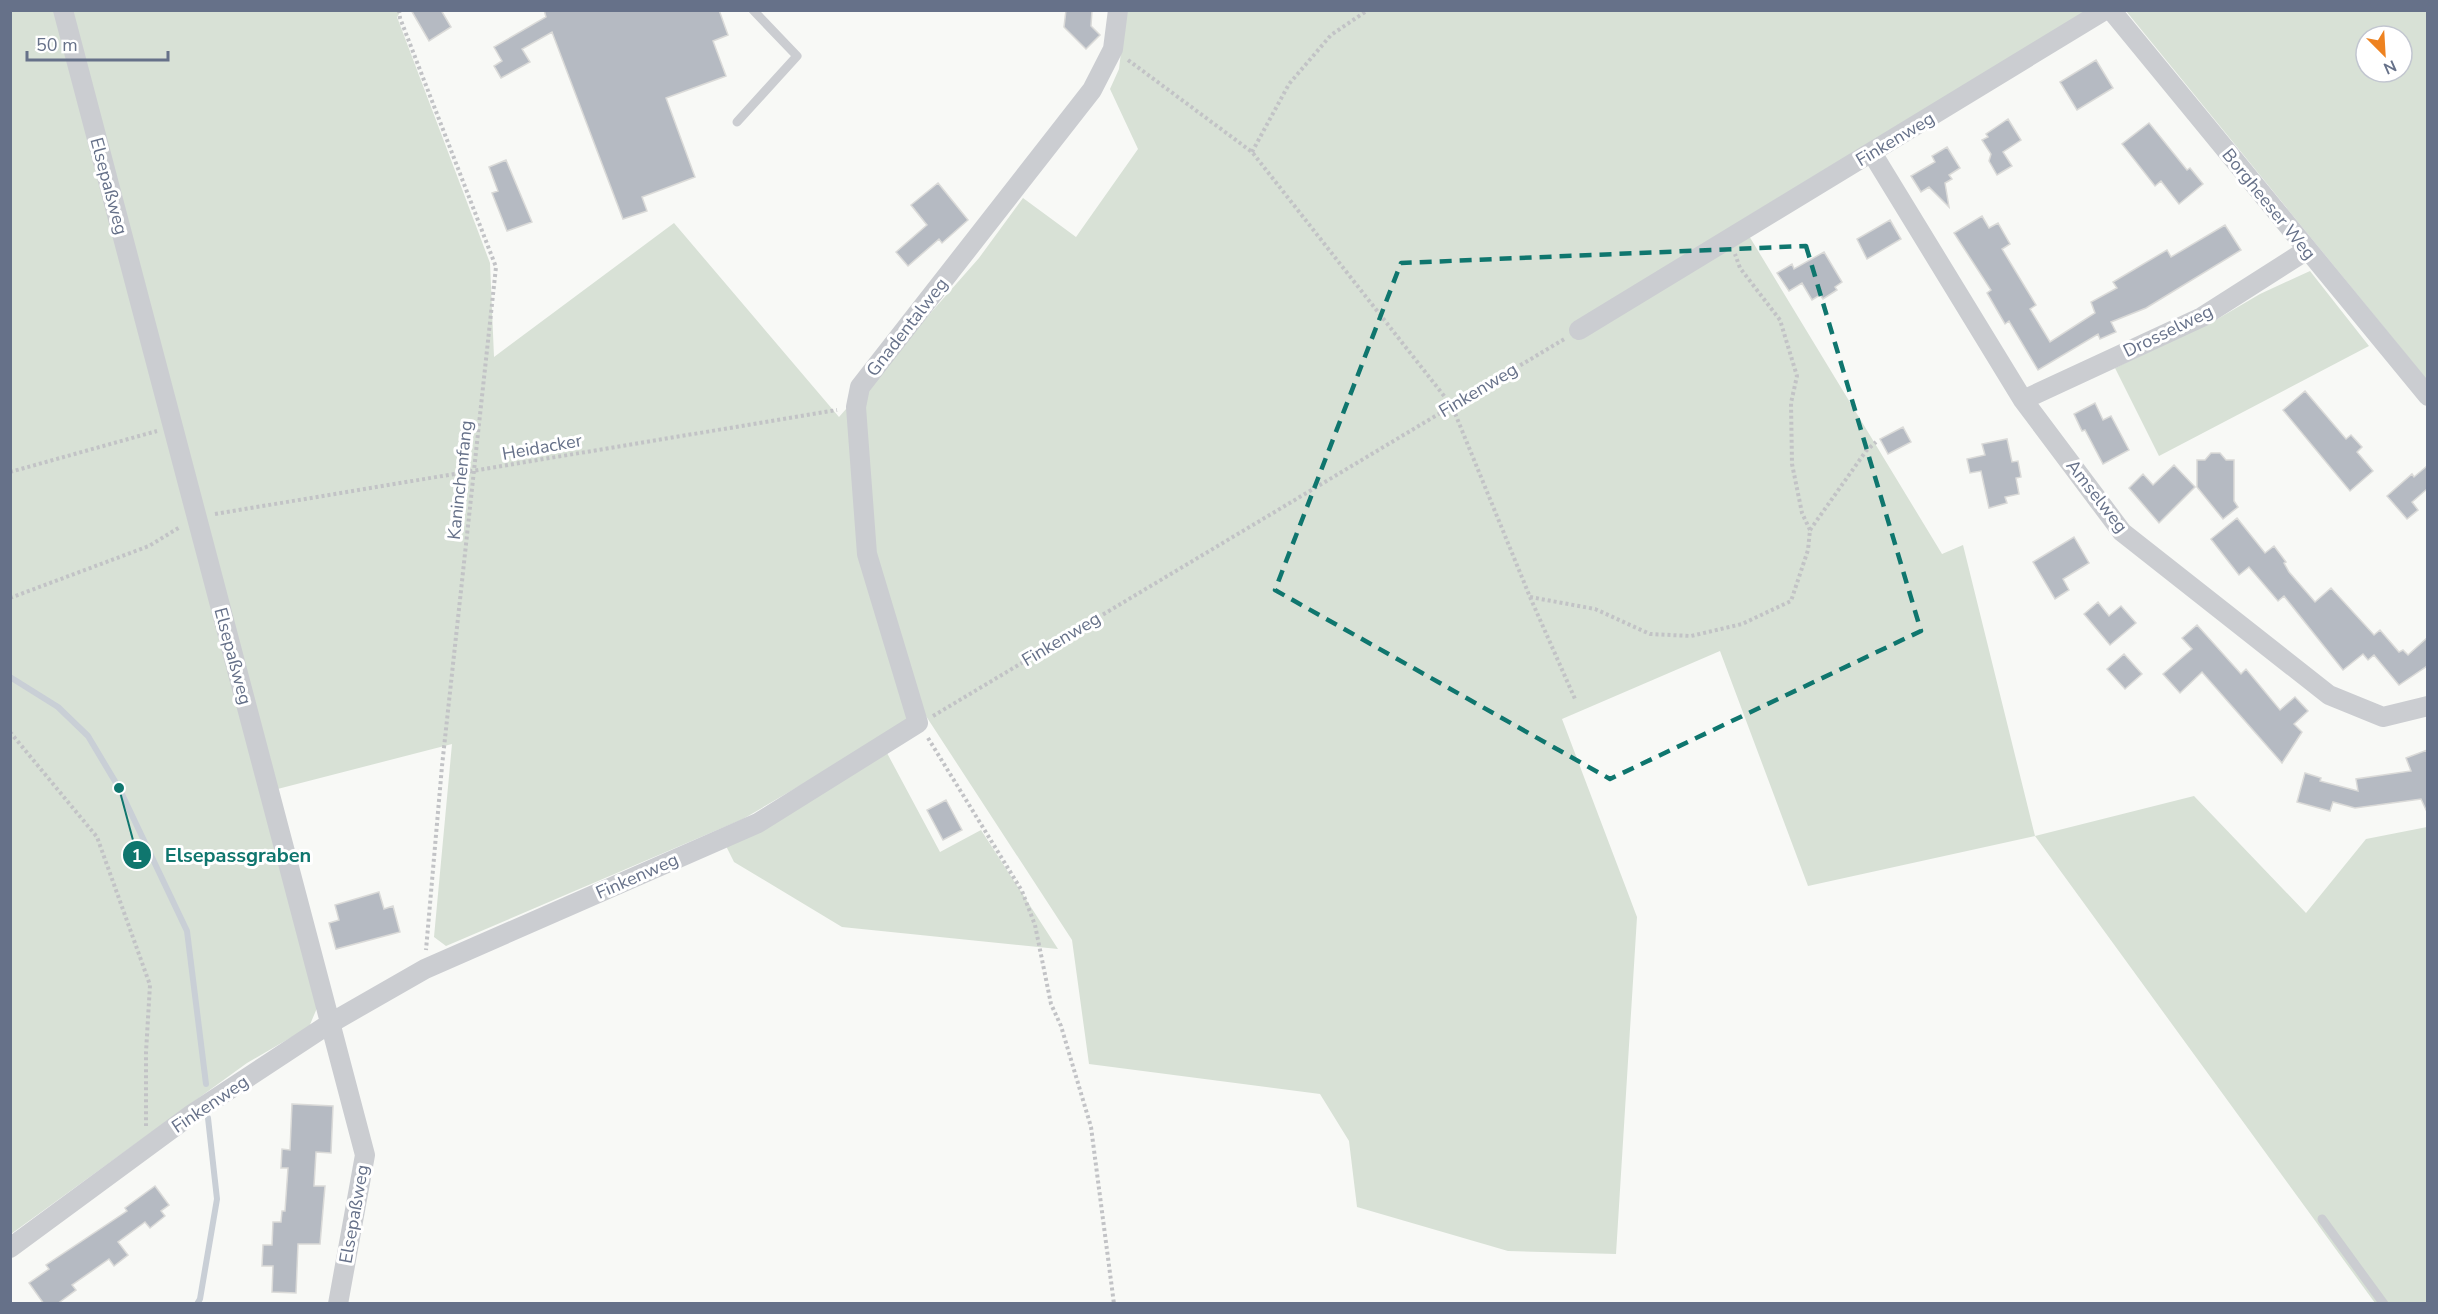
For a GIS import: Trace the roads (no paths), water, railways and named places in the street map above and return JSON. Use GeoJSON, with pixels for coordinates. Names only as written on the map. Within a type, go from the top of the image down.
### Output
{"type":"FeatureCollection","features":[{"type":"Feature","properties":{"kind":"street","name":"Elsepaßweg"},"geometry":{"type":"LineString","coordinates":[[63,10],[365,1155],[338,1304]]}},
{"type":"Feature","properties":{"kind":"street","name":"Gnadentalweg"},"geometry":{"type":"LineString","coordinates":[[918,723],[867,554],[856,407],[860,387],[1092,90],[1113,49],[1118,10]]}},
{"type":"Feature","properties":{"kind":"street","name":"Finkenweg"},"geometry":{"type":"LineString","coordinates":[[1579,330],[2105,10]]}},
{"type":"Feature","properties":{"kind":"street","name":"Borgheeser Weg"},"geometry":{"type":"LineString","coordinates":[[2111,10],[2427,396]]}},
{"type":"Feature","properties":{"kind":"street","name":"Amselweg"},"geometry":{"type":"LineString","coordinates":[[1872,153],[2023,400],[2122,532],[2329,695],[2383,717],[2427,706]]}},
{"type":"Feature","properties":{"kind":"street","name":"Drosselweg"},"geometry":{"type":"LineString","coordinates":[[2023,400],[2202,317],[2307,250]]}},
{"type":"Feature","properties":{"kind":"street","name":"Finkenweg"},"geometry":{"type":"LineString","coordinates":[[10,1248],[192,1114],[329,1024],[425,969],[758,823],[918,723]]}},
{"type":"Feature","properties":{"kind":"lane"},"geometry":{"type":"LineString","coordinates":[[738,122],[797,56],[753,10]]}},
{"type":"Feature","properties":{"kind":"lane"},"geometry":{"type":"LineString","coordinates":[[2322,1219],[2384,1304]]}},
{"type":"Feature","properties":{"kind":"waterway"},"geometry":{"type":"LineString","coordinates":[[10,677],[58,707],[88,736],[119,788],[187,931],[206,1084]]}},
{"type":"Feature","properties":{"kind":"waterway"},"geometry":{"type":"LineString","coordinates":[[197,1304],[200,1299],[217,1199],[208,1118]]}},
{"type":"Feature","properties":{"kind":"place","name":"Elsepassgraben"},"geometry":{"type":"Point","coordinates":[119,788]}}]}
